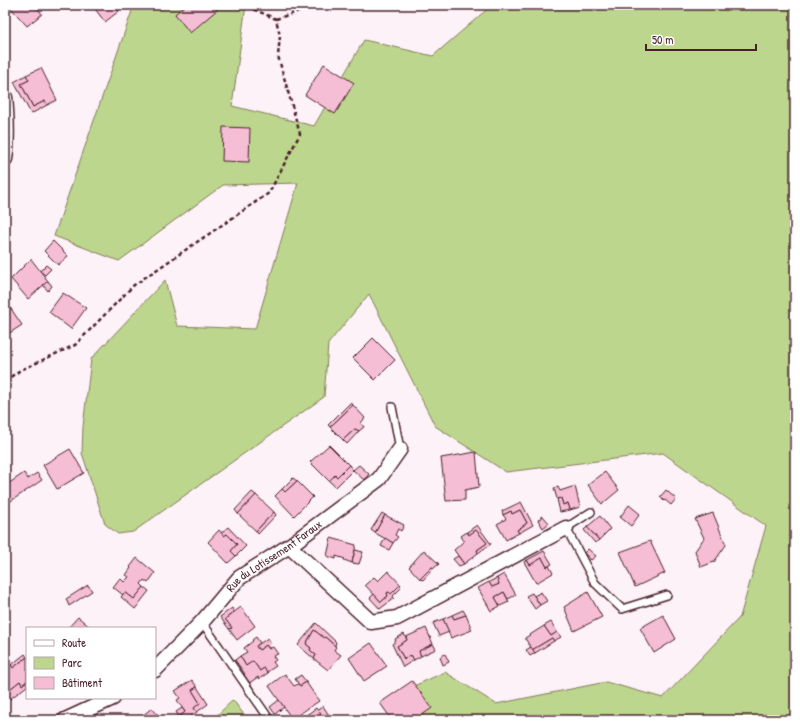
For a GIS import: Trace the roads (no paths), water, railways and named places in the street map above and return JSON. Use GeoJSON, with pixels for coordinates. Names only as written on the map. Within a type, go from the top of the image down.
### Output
{"type":"FeatureCollection","features":[{"type":"Feature","properties":{"kind":"street"},"geometry":{"type":"LineString","coordinates":[[5,97],[8,142],[5,159]]}},
{"type":"Feature","properties":{"kind":"street","name":"Rue du Lotissement Faraux"},"geometry":{"type":"LineString","coordinates":[[156,669],[202,622],[239,578],[289,546],[379,479],[400,449]]}},
{"type":"Feature","properties":{"kind":"street"},"geometry":{"type":"LineString","coordinates":[[289,546],[371,622],[397,618],[566,528]]}},
{"type":"Feature","properties":{"kind":"street"},"geometry":{"type":"LineString","coordinates":[[65,720],[111,699]]}},
{"type":"Feature","properties":{"kind":"lane"},"geometry":{"type":"LineString","coordinates":[[392,407],[400,449]]}},
{"type":"Feature","properties":{"kind":"lane"},"geometry":{"type":"LineString","coordinates":[[591,512],[566,528],[594,583],[622,608],[667,595]]}},
{"type":"Feature","properties":{"kind":"lane"},"geometry":{"type":"LineString","coordinates":[[202,622],[270,720]]}}]}
